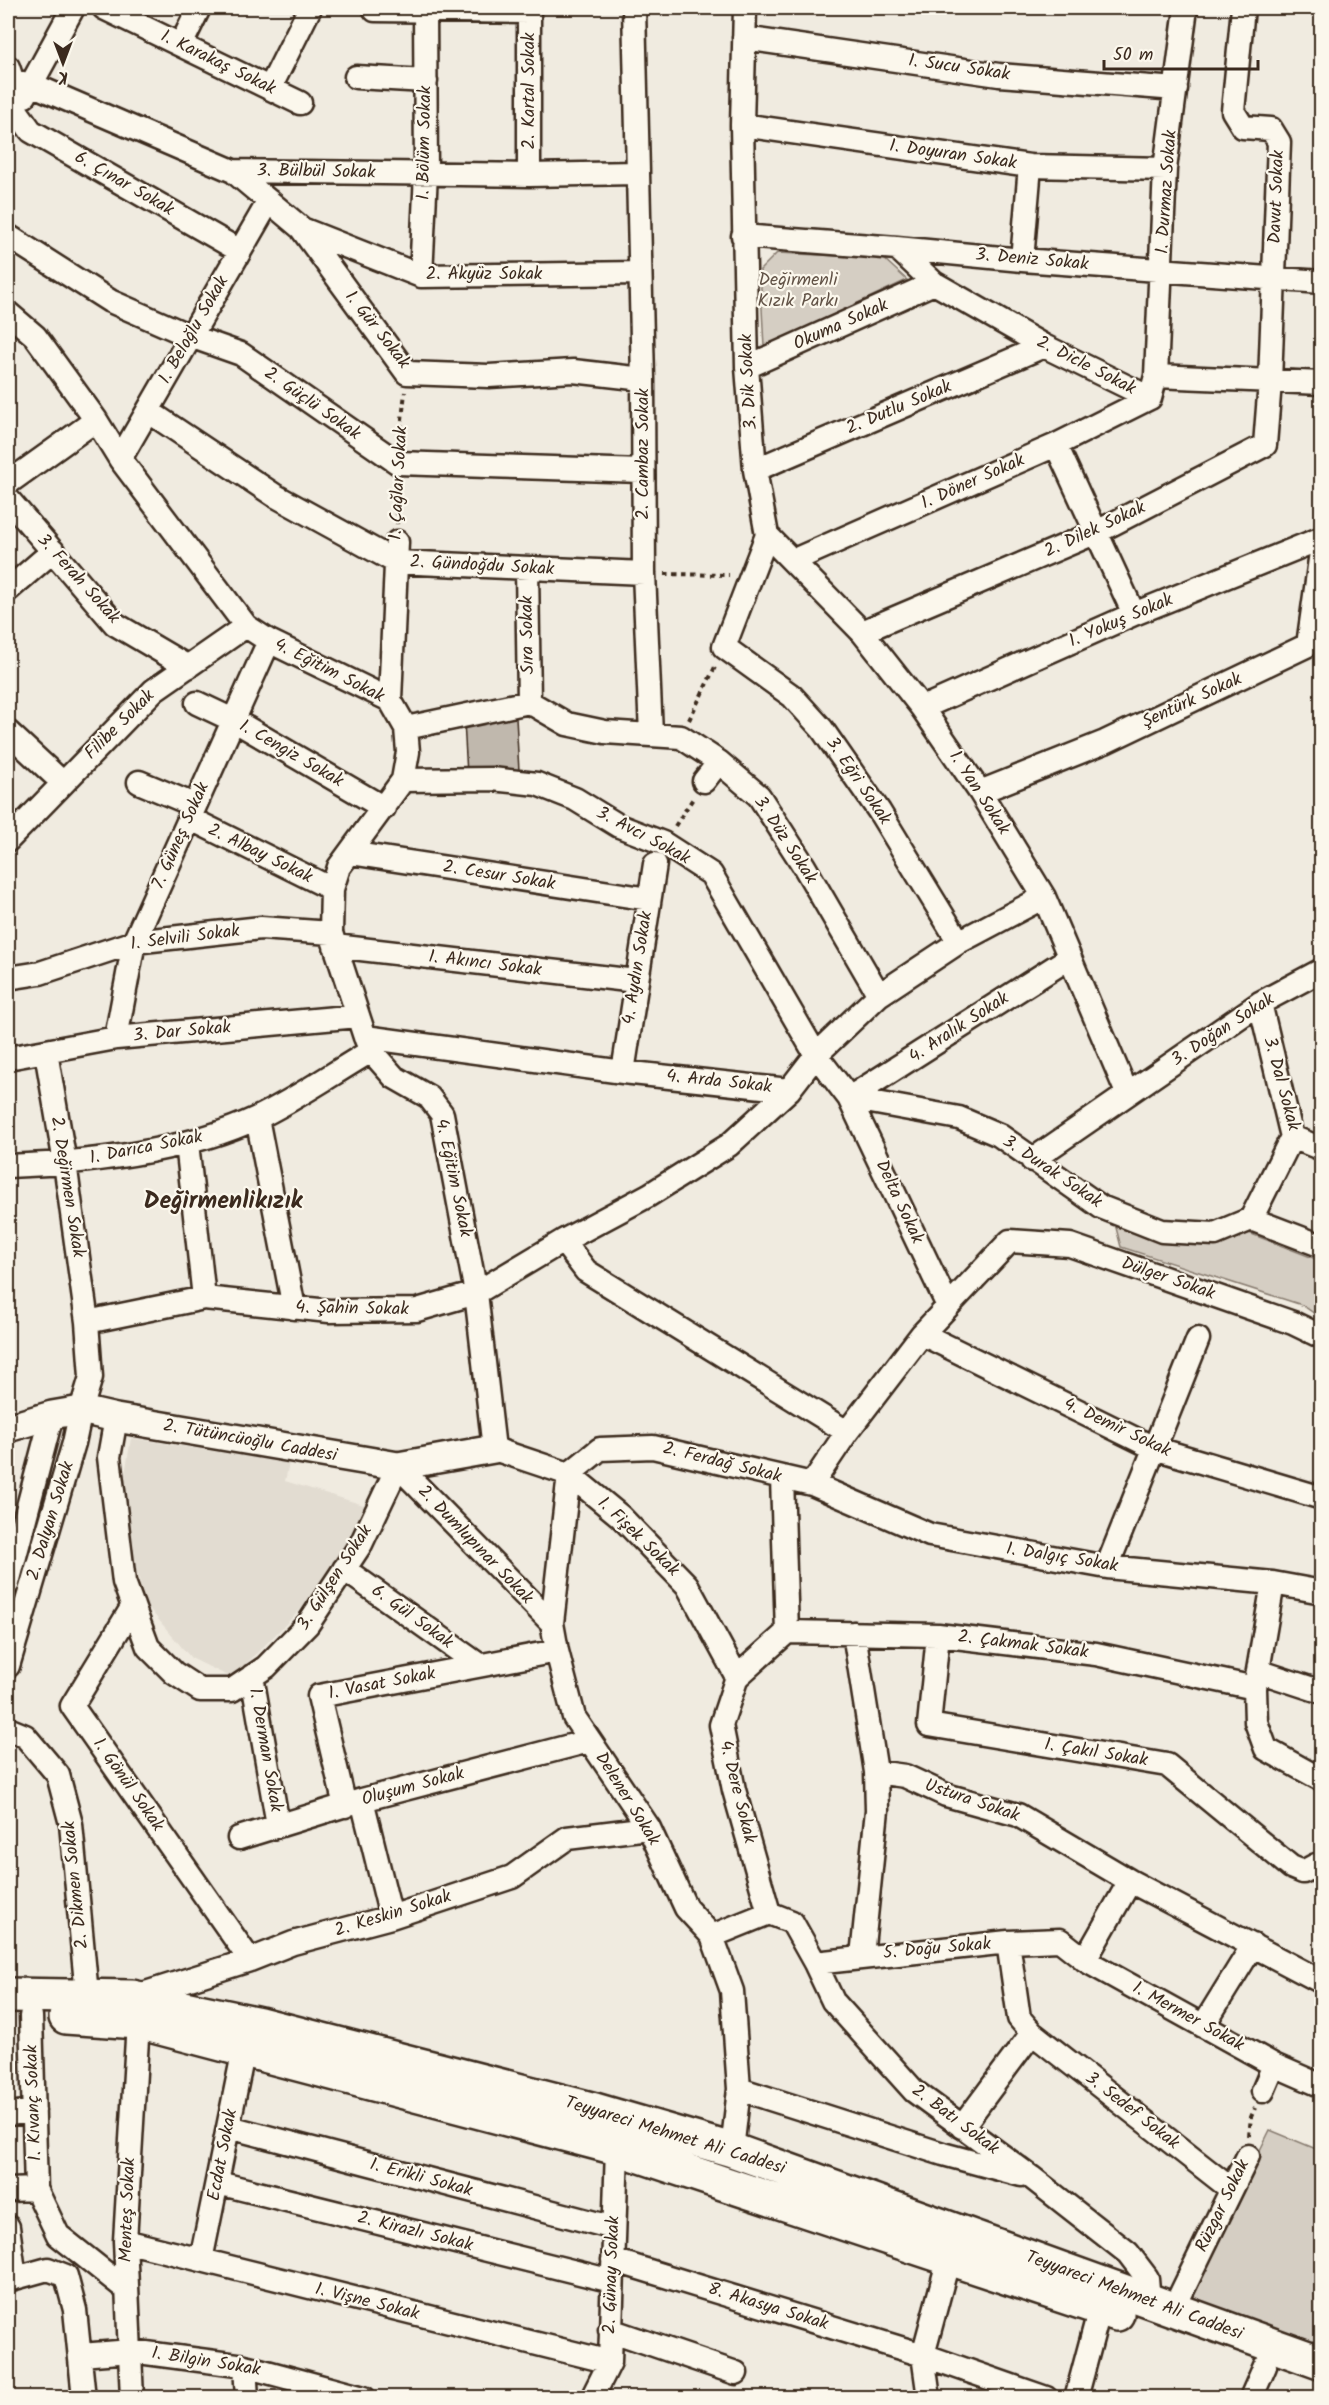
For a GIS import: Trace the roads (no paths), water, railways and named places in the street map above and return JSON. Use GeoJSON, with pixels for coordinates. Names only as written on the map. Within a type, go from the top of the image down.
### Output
{"type":"FeatureCollection","features":[{"type":"Feature","properties":{"kind":"main road","name":"Teyyareci Mehmet Ali Caddesi"},"geometry":{"type":"LineString","coordinates":[[15,2009],[87,1995],[244,2049],[617,2148],[1100,2308],[1322,2387]]}},
{"type":"Feature","properties":{"kind":"main road","name":"Teyyareci Mehmet Ali Caddesi"},"geometry":{"type":"LineString","coordinates":[[15,2009],[96,2018],[135,2010],[260,2024],[572,2104],[732,2150],[1322,2363]]}},
{"type":"Feature","properties":{"kind":"street"},"geometry":{"type":"LineString","coordinates":[[12,113],[17,78],[73,8]]}},
{"type":"Feature","properties":{"kind":"street","name":"1. Karakaş Sokak"},"geometry":{"type":"LineString","coordinates":[[104,8],[300,103]]}},
{"type":"Feature","properties":{"kind":"street"},"geometry":{"type":"LineString","coordinates":[[181,45],[200,8]]}},
{"type":"Feature","properties":{"kind":"street"},"geometry":{"type":"LineString","coordinates":[[270,88],[309,8]]}},
{"type":"Feature","properties":{"kind":"street","name":"2. Cambaz Sokak"},"geometry":{"type":"LineString","coordinates":[[634,8],[636,173],[643,379],[644,573],[651,734]]}},
{"type":"Feature","properties":{"kind":"street","name":"3. Dik Sokak"},"geometry":{"type":"LineString","coordinates":[[745,8],[742,125],[747,367],[755,470],[767,535]]}},
{"type":"Feature","properties":{"kind":"street","name":"1. Durmaz Sokak"},"geometry":{"type":"LineString","coordinates":[[1156,376],[1165,169],[1186,8]]}},
{"type":"Feature","properties":{"kind":"street","name":"Davut Sokak"},"geometry":{"type":"LineString","coordinates":[[1243,8],[1233,111],[1243,127],[1271,129],[1279,142],[1270,382]]}},
{"type":"Feature","properties":{"kind":"street","name":"1. Bölüm Sokak"},"geometry":{"type":"LineString","coordinates":[[421,276],[426,173],[425,9]]}},
{"type":"Feature","properties":{"kind":"street"},"geometry":{"type":"LineString","coordinates":[[375,10],[529,10]]}},
{"type":"Feature","properties":{"kind":"street","name":"2. Kartal Sokak"},"geometry":{"type":"LineString","coordinates":[[529,10],[529,175]]}},
{"type":"Feature","properties":{"kind":"street","name":"1. Sucu Sokak"},"geometry":{"type":"LineString","coordinates":[[744,38],[999,75],[1176,89]]}},
{"type":"Feature","properties":{"kind":"street"},"geometry":{"type":"LineString","coordinates":[[356,77],[426,81]]}},
{"type":"Feature","properties":{"kind":"street","name":"3. Bülbül Sokak"},"geometry":{"type":"LineString","coordinates":[[17,78],[233,171],[529,175],[636,173]]}},
{"type":"Feature","properties":{"kind":"street","name":"6. Çınar Sokak"},"geometry":{"type":"LineString","coordinates":[[12,113],[31,131],[240,251]]}},
{"type":"Feature","properties":{"kind":"street","name":"1. Doyuran Sokak"},"geometry":{"type":"LineString","coordinates":[[742,125],[1030,166],[1165,169]]}},
{"type":"Feature","properties":{"kind":"street"},"geometry":{"type":"LineString","coordinates":[[1022,260],[1030,166]]}},
{"type":"Feature","properties":{"kind":"street","name":"1. Gür Sokak"},"geometry":{"type":"LineString","coordinates":[[233,171],[301,228],[407,373],[489,376],[573,371],[643,379]]}},
{"type":"Feature","properties":{"kind":"street","name":"1. Beloğlu Sokak"},"geometry":{"type":"LineString","coordinates":[[120,459],[269,201]]}},
{"type":"Feature","properties":{"kind":"street","name":"2. Akyüz Sokak"},"geometry":{"type":"LineString","coordinates":[[301,228],[421,276],[639,273]]}},
{"type":"Feature","properties":{"kind":"street","name":"2. Güçlü Sokak"},"geometry":{"type":"LineString","coordinates":[[8,236],[110,301],[190,336],[241,354],[399,456],[642,471]]}},
{"type":"Feature","properties":{"kind":"street","name":"3. Deniz Sokak"},"geometry":{"type":"LineString","coordinates":[[743,236],[1022,260],[1322,282]]}},
{"type":"Feature","properties":{"kind":"street","name":"2. Dicle Sokak"},"geometry":{"type":"LineString","coordinates":[[897,248],[934,283],[1044,346],[1150,398],[1156,376],[1270,382],[1322,382]]}},
{"type":"Feature","properties":{"kind":"street","name":"Okuma Sokak"},"geometry":{"type":"LineString","coordinates":[[747,367],[934,283]]}},
{"type":"Feature","properties":{"kind":"street","name":"4. Eğitim Sokak"},"geometry":{"type":"LineString","coordinates":[[8,313],[35,336],[96,420],[120,459],[246,626],[269,641],[390,700],[406,728],[408,752],[403,780],[339,867],[332,889],[333,940],[365,1035],[394,1077],[429,1097],[442,1114],[476,1293],[494,1449]]}},
{"type":"Feature","properties":{"kind":"street","name":"2. Dutlu Sokak"},"geometry":{"type":"LineString","coordinates":[[755,470],[1044,346]]}},
{"type":"Feature","properties":{"kind":"street","name":"2. Dilek Sokak"},"geometry":{"type":"LineString","coordinates":[[862,632],[1097,532],[1265,445],[1270,382]]}},
{"type":"Feature","properties":{"kind":"street","name":"1. Döner Sokak"},"geometry":{"type":"LineString","coordinates":[[794,560],[1056,445],[1150,398]]}},
{"type":"Feature","properties":{"kind":"street","name":"2. Gündoğdu Sokak"},"geometry":{"type":"LineString","coordinates":[[148,411],[274,495],[396,552],[527,568],[644,573]]}},
{"type":"Feature","properties":{"kind":"street"},"geometry":{"type":"LineString","coordinates":[[8,483],[96,420]]}},
{"type":"Feature","properties":{"kind":"street"},"geometry":{"type":"LineString","coordinates":[[1056,445],[1134,614]]}},
{"type":"Feature","properties":{"kind":"street","name":"3. Ferah Sokak"},"geometry":{"type":"LineString","coordinates":[[8,499],[115,624],[188,667]]}},
{"type":"Feature","properties":{"kind":"street","name":"1. Yan Sokak"},"geometry":{"type":"LineString","coordinates":[[767,535],[862,632],[922,708],[981,792],[1044,897],[1127,1093]]}},
{"type":"Feature","properties":{"kind":"street","name":"3. Eğri Sokak"},"geometry":{"type":"LineString","coordinates":[[767,535],[724,647],[792,696],[822,729],[879,811],[959,942]]}},
{"type":"Feature","properties":{"kind":"street","name":"1. Yokuş Sokak"},"geometry":{"type":"LineString","coordinates":[[922,708],[1134,614],[1322,538]]}},
{"type":"Feature","properties":{"kind":"street","name":"Şentürk Sokak"},"geometry":{"type":"LineString","coordinates":[[981,792],[1105,742],[1315,641],[1322,545]]}},
{"type":"Feature","properties":{"kind":"street"},"geometry":{"type":"LineString","coordinates":[[8,590],[53,551]]}},
{"type":"Feature","properties":{"kind":"street","name":"1. Çağlar Sokak"},"geometry":{"type":"LineString","coordinates":[[390,700],[396,552]]}},
{"type":"Feature","properties":{"kind":"street","name":"Sıra Sokak"},"geometry":{"type":"LineString","coordinates":[[527,568],[529,702]]}},
{"type":"Feature","properties":{"kind":"street","name":"Filibe Sokak"},"geometry":{"type":"LineString","coordinates":[[8,840],[154,690],[246,626]]}},
{"type":"Feature","properties":{"kind":"street","name":"7. Güneş Sokak"},"geometry":{"type":"LineString","coordinates":[[116,1038],[134,942],[191,812],[235,722],[269,641]]}},
{"type":"Feature","properties":{"kind":"street"},"geometry":{"type":"LineString","coordinates":[[406,728],[529,702]]}},
{"type":"Feature","properties":{"kind":"street","name":"3. Düz Sokak"},"geometry":{"type":"LineString","coordinates":[[529,702],[567,724],[605,732],[681,737],[719,762],[759,796],[804,866],[879,994]]}},
{"type":"Feature","properties":{"kind":"street","name":"1. Cengiz Sokak"},"geometry":{"type":"LineString","coordinates":[[197,703],[235,722],[384,808]]}},
{"type":"Feature","properties":{"kind":"street"},"geometry":{"type":"LineString","coordinates":[[8,732],[63,783]]}},
{"type":"Feature","properties":{"kind":"street"},"geometry":{"type":"LineString","coordinates":[[704,781],[719,762]]}},
{"type":"Feature","properties":{"kind":"street","name":"3. Avcı Sokak"},"geometry":{"type":"LineString","coordinates":[[403,780],[492,779],[537,784],[575,799],[619,826],[663,843],[711,874],[816,1055]]}},
{"type":"Feature","properties":{"kind":"street","name":"2. Albay Sokak"},"geometry":{"type":"LineString","coordinates":[[139,782],[332,889]]}},
{"type":"Feature","properties":{"kind":"street","name":"2. Cesur Sokak"},"geometry":{"type":"LineString","coordinates":[[350,853],[649,899]]}},
{"type":"Feature","properties":{"kind":"street","name":"4. Aydın Sokak"},"geometry":{"type":"LineString","coordinates":[[623,1072],[655,864]]}},
{"type":"Feature","properties":{"kind":"street","name":"4. Arda Sokak"},"geometry":{"type":"LineString","coordinates":[[365,1035],[623,1072],[789,1090],[816,1055],[879,994],[959,942],[1044,897]]}},
{"type":"Feature","properties":{"kind":"street","name":"1. Selvili Sokak"},"geometry":{"type":"LineString","coordinates":[[8,978],[40,973],[134,942],[261,928],[333,940]]}},
{"type":"Feature","properties":{"kind":"street","name":"1. Akıncı Sokak"},"geometry":{"type":"LineString","coordinates":[[333,940],[636,981]]}},
{"type":"Feature","properties":{"kind":"street","name":"4. Aralık Sokak"},"geometry":{"type":"LineString","coordinates":[[849,1098],[1069,958]]}},
{"type":"Feature","properties":{"kind":"street","name":"3. Doğan Sokak"},"geometry":{"type":"LineString","coordinates":[[1127,1093],[1260,1003],[1322,970]]}},
{"type":"Feature","properties":{"kind":"street","name":"3. Dal Sokak"},"geometry":{"type":"LineString","coordinates":[[1260,1003],[1292,1137],[1322,1149]]}},
{"type":"Feature","properties":{"kind":"street","name":"3. Dar Sokak"},"geometry":{"type":"LineString","coordinates":[[8,1058],[116,1038],[365,1035]]}},
{"type":"Feature","properties":{"kind":"street","name":"1. Darıca Sokak"},"geometry":{"type":"LineString","coordinates":[[8,1166],[65,1164],[187,1143],[257,1118],[365,1035]]}},
{"type":"Feature","properties":{"kind":"street","name":"2. Değirmen Sokak"},"geometry":{"type":"LineString","coordinates":[[46,1052],[65,1164],[87,1322]]}},
{"type":"Feature","properties":{"kind":"street"},"geometry":{"type":"LineString","coordinates":[[816,1055],[849,1098]]}},
{"type":"Feature","properties":{"kind":"street","name":"4. Şahin Sokak"},"geometry":{"type":"LineString","coordinates":[[87,1322],[204,1299],[329,1311],[417,1310],[476,1293],[563,1241],[649,1195],[729,1145],[789,1090]]}},
{"type":"Feature","properties":{"kind":"street"},"geometry":{"type":"LineString","coordinates":[[1032,1160],[1127,1093]]}},
{"type":"Feature","properties":{"kind":"street","name":"3. Durak Sokak"},"geometry":{"type":"LineString","coordinates":[[849,1098],[959,1118],[999,1135],[1101,1207],[1162,1231],[1215,1234],[1251,1219]]}},
{"type":"Feature","properties":{"kind":"street","name":"Delta Sokak"},"geometry":{"type":"LineString","coordinates":[[849,1098],[948,1306]]}},
{"type":"Feature","properties":{"kind":"street"},"geometry":{"type":"LineString","coordinates":[[257,1118],[294,1308]]}},
{"type":"Feature","properties":{"kind":"street"},"geometry":{"type":"LineString","coordinates":[[1292,1137],[1251,1219],[1322,1246]]}},
{"type":"Feature","properties":{"kind":"street"},"geometry":{"type":"LineString","coordinates":[[187,1143],[204,1299]]}},
{"type":"Feature","properties":{"kind":"street"},"geometry":{"type":"LineString","coordinates":[[563,1241],[586,1271],[848,1432]]}},
{"type":"Feature","properties":{"kind":"street","name":"Dülger Sokak"},"geometry":{"type":"LineString","coordinates":[[948,1306],[1010,1241],[1070,1245],[1293,1323],[1322,1337]]}},
{"type":"Feature","properties":{"kind":"street"},"geometry":{"type":"LineString","coordinates":[[812,1484],[922,1334],[948,1306]]}},
{"type":"Feature","properties":{"kind":"street"},"geometry":{"type":"LineString","coordinates":[[81,1410],[91,1377],[87,1322]]}},
{"type":"Feature","properties":{"kind":"street","name":"4. Demir Sokak"},"geometry":{"type":"LineString","coordinates":[[922,1334],[1154,1448],[1322,1498]]}},
{"type":"Feature","properties":{"kind":"street"},"geometry":{"type":"LineString","coordinates":[[1107,1567],[1198,1339]]}},
{"type":"Feature","properties":{"kind":"street","name":"2. Tütüncüoğlu Caddesi"},"geometry":{"type":"LineString","coordinates":[[8,1428],[52,1415],[81,1410],[398,1466],[494,1449]]}},
{"type":"Feature","properties":{"kind":"street","name":"2. Dalyan Sokak"},"geometry":{"type":"LineString","coordinates":[[8,1666],[74,1443],[81,1410]]}},
{"type":"Feature","properties":{"kind":"street","name":"2. Dalyan Sokak"},"geometry":{"type":"LineString","coordinates":[[8,1577],[52,1415]]}},
{"type":"Feature","properties":{"kind":"street","name":"3. Gülşen Sokak"},"geometry":{"type":"LineString","coordinates":[[116,1418],[110,1457],[124,1582],[148,1647],[174,1673],[200,1690],[232,1690],[266,1667],[308,1624],[361,1544],[398,1466]]}},
{"type":"Feature","properties":{"kind":"street","name":"2. Ferdağ Sokak"},"geometry":{"type":"LineString","coordinates":[[569,1474],[600,1449],[653,1446],[812,1484]]}},
{"type":"Feature","properties":{"kind":"street","name":"1. Fişek Sokak"},"geometry":{"type":"LineString","coordinates":[[494,1449],[569,1474],[620,1516],[687,1585],[737,1677]]}},
{"type":"Feature","properties":{"kind":"street","name":"2. Dumlupınar Sokak"},"geometry":{"type":"LineString","coordinates":[[398,1466],[552,1623]]}},
{"type":"Feature","properties":{"kind":"street","name":"Delener Sokak"},"geometry":{"type":"LineString","coordinates":[[569,1474],[552,1623],[556,1652],[574,1717],[648,1828],[686,1908],[712,1936],[732,1991],[739,2089],[732,2150]]}},
{"type":"Feature","properties":{"kind":"street"},"geometry":{"type":"LineString","coordinates":[[782,1478],[787,1632]]}},
{"type":"Feature","properties":{"kind":"street","name":"1. Dalgıç Sokak"},"geometry":{"type":"LineString","coordinates":[[812,1484],[930,1535],[1107,1567],[1273,1582],[1322,1592]]}},
{"type":"Feature","properties":{"kind":"street","name":"6. Gül Sokak"},"geometry":{"type":"LineString","coordinates":[[344,1569],[479,1665]]}},
{"type":"Feature","properties":{"kind":"street"},"geometry":{"type":"LineString","coordinates":[[1273,1582],[1257,1680],[1256,1722],[1266,1749],[1322,1780]]}},
{"type":"Feature","properties":{"kind":"street","name":"1. Gönül Sokak"},"geometry":{"type":"LineString","coordinates":[[133,1606],[72,1706],[250,1960]]}},
{"type":"Feature","properties":{"kind":"street","name":"4. Dere Sokak"},"geometry":{"type":"LineString","coordinates":[[769,1913],[734,1790],[721,1725],[737,1677],[787,1632]]}},
{"type":"Feature","properties":{"kind":"street","name":"2. Çakmak Sokak"},"geometry":{"type":"LineString","coordinates":[[787,1632],[938,1635],[1096,1654],[1322,1692]]}},
{"type":"Feature","properties":{"kind":"street"},"geometry":{"type":"LineString","coordinates":[[854,1633],[876,1772],[877,1810],[862,1956]]}},
{"type":"Feature","properties":{"kind":"street","name":"1. Çakıl Sokak"},"geometry":{"type":"LineString","coordinates":[[938,1635],[929,1725],[1167,1764],[1291,1867],[1303,1872],[1320,1861]]}},
{"type":"Feature","properties":{"kind":"street","name":"1. Vasat Sokak"},"geometry":{"type":"LineString","coordinates":[[392,1917],[319,1696],[556,1652]]}},
{"type":"Feature","properties":{"kind":"street","name":"1. Derman Sokak"},"geometry":{"type":"LineString","coordinates":[[252,1676],[278,1825]]}},
{"type":"Feature","properties":{"kind":"street","name":"2. Dikmen Sokak"},"geometry":{"type":"LineString","coordinates":[[8,1729],[25,1736],[58,1775],[71,1824],[87,1995]]}},
{"type":"Feature","properties":{"kind":"street","name":"Oluşum Sokak"},"geometry":{"type":"LineString","coordinates":[[239,1838],[354,1803],[589,1741]]}},
{"type":"Feature","properties":{"kind":"street","name":"Ustura Sokak"},"geometry":{"type":"LineString","coordinates":[[876,1772],[904,1776],[946,1795],[1018,1815],[1130,1881],[1322,1982]]}},
{"type":"Feature","properties":{"kind":"street","name":"2. Keskin Sokak"},"geometry":{"type":"LineString","coordinates":[[135,2010],[293,1943],[392,1917],[512,1877],[567,1838],[648,1828]]}},
{"type":"Feature","properties":{"kind":"street"},"geometry":{"type":"LineString","coordinates":[[1085,1960],[1130,1881]]}},
{"type":"Feature","properties":{"kind":"street"},"geometry":{"type":"LineString","coordinates":[[712,1936],[769,1913]]}},
{"type":"Feature","properties":{"kind":"street","name":"2. Batı Sokak"},"geometry":{"type":"LineString","coordinates":[[769,1913],[792,1922],[833,2001],[914,2091],[1031,2177],[1128,2253],[1147,2278],[1161,2306]]}},
{"type":"Feature","properties":{"kind":"street","name":"5. Doğu Sokak"},"geometry":{"type":"LineString","coordinates":[[815,1963],[862,1956],[1008,1942],[1060,1940]]}},
{"type":"Feature","properties":{"kind":"street","name":"1. Mermer Sokak"},"geometry":{"type":"LineString","coordinates":[[1060,1940],[1085,1960],[1203,2026],[1274,2065],[1322,2086]]}},
{"type":"Feature","properties":{"kind":"street"},"geometry":{"type":"LineString","coordinates":[[962,2127],[1032,2033],[1019,2018],[1008,1942]]}},
{"type":"Feature","properties":{"kind":"street"},"geometry":{"type":"LineString","coordinates":[[1203,2026],[1253,1945]]}},
{"type":"Feature","properties":{"kind":"street","name":"1. Kıvanç Sokak"},"geometry":{"type":"LineString","coordinates":[[15,2009],[34,2111],[36,2189]]}},
{"type":"Feature","properties":{"kind":"street","name":"Menteş Sokak"},"geometry":{"type":"LineString","coordinates":[[132,2397],[125,2241],[135,2010]]}},
{"type":"Feature","properties":{"kind":"street","name":"3. Sedef Sokak"},"geometry":{"type":"LineString","coordinates":[[1032,2033],[1231,2189]]}},
{"type":"Feature","properties":{"kind":"street","name":"Ecdat Sokak"},"geometry":{"type":"LineString","coordinates":[[201,2260],[244,2049]]}},
{"type":"Feature","properties":{"kind":"street"},"geometry":{"type":"LineString","coordinates":[[1263,2091],[1274,2065]]}},
{"type":"Feature","properties":{"kind":"street"},"geometry":{"type":"LineString","coordinates":[[739,2089],[943,2154],[1031,2177]]}},
{"type":"Feature","properties":{"kind":"street"},"geometry":{"type":"LineString","coordinates":[[8,2114],[34,2111]]}},
{"type":"Feature","properties":{"kind":"street","name":"1. Erikli Sokak"},"geometry":{"type":"LineString","coordinates":[[229,2127],[614,2228]]}},
{"type":"Feature","properties":{"kind":"street","name":"2. Günay Sokak"},"geometry":{"type":"LineString","coordinates":[[592,2397],[610,2362],[617,2148]]}},
{"type":"Feature","properties":{"kind":"street","name":"Rüzgar Sokak"},"geometry":{"type":"LineString","coordinates":[[1161,2306],[1231,2189],[1248,2156]]}},
{"type":"Feature","properties":{"kind":"street","name":"2. Kirazlı Sokak"},"geometry":{"type":"LineString","coordinates":[[218,2182],[613,2270]]}},
{"type":"Feature","properties":{"kind":"street"},"geometry":{"type":"LineString","coordinates":[[8,2190],[36,2189],[58,2235],[127,2290]]}},
{"type":"Feature","properties":{"kind":"street"},"geometry":{"type":"LineString","coordinates":[[8,2227],[11,2279],[48,2269],[66,2276],[75,2310],[84,2397]]}},
{"type":"Feature","properties":{"kind":"street","name":"1. Vişne Sokak"},"geometry":{"type":"LineString","coordinates":[[125,2241],[610,2362]]}},
{"type":"Feature","properties":{"kind":"street"},"geometry":{"type":"LineString","coordinates":[[929,2397],[923,2355],[949,2258]]}},
{"type":"Feature","properties":{"kind":"street","name":"8. Akasya Sokak"},"geometry":{"type":"LineString","coordinates":[[613,2270],[923,2355],[1046,2397]]}},
{"type":"Feature","properties":{"kind":"street"},"geometry":{"type":"LineString","coordinates":[[1076,2397],[1100,2308]]}},
{"type":"Feature","properties":{"kind":"street"},"geometry":{"type":"LineString","coordinates":[[610,2330],[736,2373]]}},
{"type":"Feature","properties":{"kind":"street","name":"1. Bilgin Sokak"},"geometry":{"type":"LineString","coordinates":[[81,2355],[131,2351],[245,2366],[364,2397]]}},
{"type":"Feature","properties":{"kind":"street"},"geometry":{"type":"LineString","coordinates":[[245,2366],[247,2397]]}},
{"type":"Feature","properties":{"kind":"street"},"geometry":{"type":"LineString","coordinates":[[1251,2397],[1265,2366]]}},
{"type":"Feature","properties":{"kind":"district","name":"Değirmenlikızık"},"geometry":{"type":"Point","coordinates":[223,1201]}},
{"type":"Feature","properties":{"kind":"park label","name":"Değirmenli Kızık Parkı"},"geometry":{"type":"Point","coordinates":[798,290]}}]}
